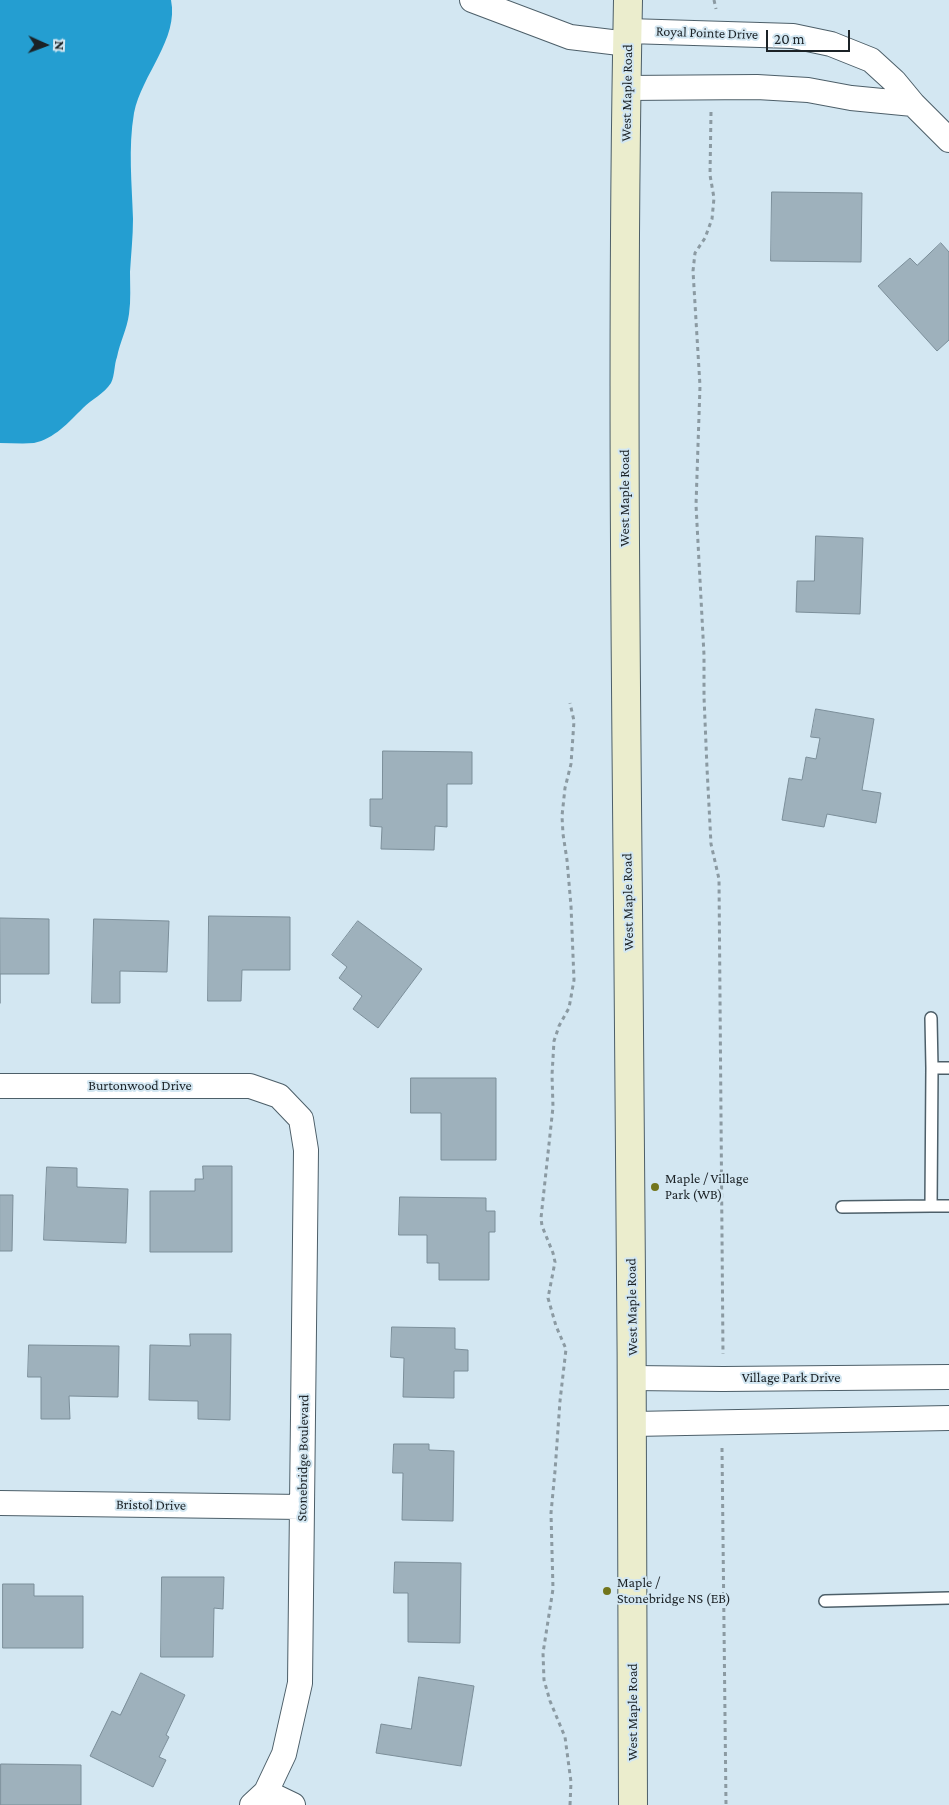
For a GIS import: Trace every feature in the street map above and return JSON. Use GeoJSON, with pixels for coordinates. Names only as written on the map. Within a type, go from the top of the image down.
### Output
{"type":"FeatureCollection","features":[{"type":"Feature","properties":{"kind":"main road","name":"West Maple Road"},"geometry":{"type":"LineString","coordinates":[[628,0],[626,88],[625,610],[633,1378],[633,1805]]}},
{"type":"Feature","properties":{"kind":"street","name":"Royal Pointe Drive"},"geometry":{"type":"LineString","coordinates":[[472,0],[570,37],[793,36],[831,44],[870,60],[894,81],[913,104],[949,140]]}},
{"type":"Feature","properties":{"kind":"street"},"geometry":{"type":"LineString","coordinates":[[626,88],[774,88],[808,90],[851,98],[913,104]]}},
{"type":"Feature","properties":{"kind":"street","name":"Burtonwood Drive"},"geometry":{"type":"LineString","coordinates":[[0,1086],[250,1086],[279,1096]]}},
{"type":"Feature","properties":{"kind":"street","name":"Stonebridge Boulevard"},"geometry":{"type":"LineString","coordinates":[[279,1096],[301,1119],[306,1150],[300,1683],[284,1754],[259,1798],[293,1805]]}},
{"type":"Feature","properties":{"kind":"street","name":"Village Park Drive"},"geometry":{"type":"LineString","coordinates":[[633,1378],[949,1377]]}},
{"type":"Feature","properties":{"kind":"street"},"geometry":{"type":"LineString","coordinates":[[633,1424],[949,1418]]}},
{"type":"Feature","properties":{"kind":"street","name":"Bristol Drive"},"geometry":{"type":"LineString","coordinates":[[0,1503],[302,1506]]}},
{"type":"Feature","properties":{"kind":"lane"},"geometry":{"type":"LineString","coordinates":[[930,1018],[932,1068],[931,1206]]}},
{"type":"Feature","properties":{"kind":"lane"},"geometry":{"type":"LineString","coordinates":[[932,1068],[949,1068]]}},
{"type":"Feature","properties":{"kind":"lane"},"geometry":{"type":"LineString","coordinates":[[842,1207],[949,1206]]}},
{"type":"Feature","properties":{"kind":"lane"},"geometry":{"type":"LineString","coordinates":[[825,1601],[949,1598]]}},
{"type":"Feature","properties":{"kind":"path"},"geometry":{"type":"LineString","coordinates":[[712,105],[710,175],[714,198],[712,219],[705,238],[695,253],[693,271],[700,386],[696,505],[704,655],[705,741],[711,844],[719,879],[723,1356]]}},
{"type":"Feature","properties":{"kind":"path"},"geometry":{"type":"LineString","coordinates":[[570,703],[574,721],[571,764],[565,788],[562,816],[571,906],[574,980],[569,1008],[559,1026],[554,1041],[553,1107],[540,1218],[555,1262],[548,1298],[556,1326],[566,1349],[551,1513],[553,1588],[543,1653],[544,1680],[550,1701],[565,1737],[571,1782],[570,1805]]}},
{"type":"Feature","properties":{"kind":"path"},"geometry":{"type":"LineString","coordinates":[[722,1442],[726,1805]]}},
{"type":"Feature","properties":{"kind":"water"},"geometry":{"type":"Polygon","coordinates":[[[0,0],[171,0],[170,29],[144,84],[134,113],[131,153],[133,219],[130,309],[112,380],[105,390],[61,429],[48,438],[34,443],[0,443],[0,0]]]}},
{"type":"Feature","properties":{"kind":"building"},"geometry":{"type":"Polygon","coordinates":[[[772,192],[862,193],[861,262],[771,261],[772,192]]]}},
{"type":"Feature","properties":{"kind":"building"},"geometry":{"type":"Polygon","coordinates":[[[941,243],[949,252],[949,340],[937,351],[878,286],[910,258],[917,265],[941,243]]]}},
{"type":"Feature","properties":{"kind":"building"},"geometry":{"type":"Polygon","coordinates":[[[816,536],[863,538],[860,614],[796,612],[797,581],[814,581],[816,536]]]}},
{"type":"Feature","properties":{"kind":"building"},"geometry":{"type":"Polygon","coordinates":[[[816,709],[874,719],[862,790],[881,793],[876,823],[827,814],[824,827],[782,820],[789,778],[802,780],[806,757],[816,759],[820,738],[811,737],[816,709]]]}},
{"type":"Feature","properties":{"kind":"building"},"geometry":{"type":"Polygon","coordinates":[[[383,751],[472,752],[472,784],[447,784],[447,827],[435,826],[434,850],[381,849],[382,827],[370,826],[370,799],[382,799],[383,751]]]}},
{"type":"Feature","properties":{"kind":"building"},"geometry":{"type":"Polygon","coordinates":[[[209,916],[290,917],[290,970],[242,970],[241,1001],[208,1001],[209,916]]]}},
{"type":"Feature","properties":{"kind":"building"},"geometry":{"type":"Polygon","coordinates":[[[0,918],[49,919],[49,974],[0,974],[0,918]]]}},
{"type":"Feature","properties":{"kind":"building"},"geometry":{"type":"Polygon","coordinates":[[[94,919],[169,921],[167,972],[120,971],[120,1003],[92,1003],[94,919]]]}},
{"type":"Feature","properties":{"kind":"building"},"geometry":{"type":"Polygon","coordinates":[[[358,921],[422,969],[378,1028],[353,1009],[362,996],[339,978],[347,967],[332,955],[358,921]]]}},
{"type":"Feature","properties":{"kind":"building"},"geometry":{"type":"Polygon","coordinates":[[[411,1078],[496,1078],[496,1160],[441,1160],[441,1113],[411,1113],[411,1078]]]}},
{"type":"Feature","properties":{"kind":"building"},"geometry":{"type":"Polygon","coordinates":[[[203,1166],[232,1166],[232,1252],[150,1252],[150,1191],[195,1191],[195,1179],[203,1179],[203,1166]]]}},
{"type":"Feature","properties":{"kind":"building"},"geometry":{"type":"Polygon","coordinates":[[[47,1167],[77,1168],[77,1187],[128,1189],[126,1243],[44,1240],[47,1167]]]}},
{"type":"Feature","properties":{"kind":"building"},"geometry":{"type":"Polygon","coordinates":[[[0,1195],[13,1195],[12,1251],[0,1251],[0,1195]]]}},
{"type":"Feature","properties":{"kind":"building"},"geometry":{"type":"Polygon","coordinates":[[[400,1197],[486,1198],[486,1211],[495,1211],[495,1232],[489,1232],[489,1280],[439,1280],[439,1263],[427,1263],[427,1235],[399,1235],[400,1197]]]}},
{"type":"Feature","properties":{"kind":"building"},"geometry":{"type":"Polygon","coordinates":[[[392,1327],[455,1328],[455,1349],[468,1350],[468,1371],[454,1371],[454,1398],[403,1397],[404,1358],[391,1357],[392,1327]]]}},
{"type":"Feature","properties":{"kind":"building"},"geometry":{"type":"Polygon","coordinates":[[[190,1334],[231,1334],[230,1420],[198,1419],[198,1401],[149,1400],[150,1345],[190,1346],[190,1334]]]}},
{"type":"Feature","properties":{"kind":"building"},"geometry":{"type":"Polygon","coordinates":[[[29,1345],[119,1346],[118,1397],[69,1396],[70,1419],[41,1419],[41,1377],[28,1377],[29,1345]]]}},
{"type":"Feature","properties":{"kind":"building"},"geometry":{"type":"Polygon","coordinates":[[[394,1444],[429,1444],[429,1450],[454,1451],[453,1521],[402,1520],[403,1473],[393,1473],[394,1444]]]}},
{"type":"Feature","properties":{"kind":"building"},"geometry":{"type":"Polygon","coordinates":[[[395,1562],[461,1563],[460,1643],[408,1642],[408,1593],[394,1593],[395,1562]]]}},
{"type":"Feature","properties":{"kind":"building"},"geometry":{"type":"Polygon","coordinates":[[[162,1577],[224,1577],[223,1609],[214,1608],[213,1657],[161,1657],[162,1577]]]}},
{"type":"Feature","properties":{"kind":"building"},"geometry":{"type":"Polygon","coordinates":[[[3,1584],[34,1584],[34,1596],[83,1596],[83,1648],[3,1648],[3,1584]]]}},
{"type":"Feature","properties":{"kind":"building"},"geometry":{"type":"Polygon","coordinates":[[[141,1673],[185,1695],[166,1735],[169,1737],[159,1757],[166,1760],[153,1787],[90,1756],[112,1711],[120,1715],[141,1673]]]}},
{"type":"Feature","properties":{"kind":"building"},"geometry":{"type":"Polygon","coordinates":[[[419,1677],[474,1686],[461,1766],[376,1753],[381,1724],[411,1729],[419,1677]]]}},
{"type":"Feature","properties":{"kind":"building"},"geometry":{"type":"Polygon","coordinates":[[[1,1764],[81,1765],[81,1805],[1,1805],[1,1764]]]}},
{"type":"Feature","properties":{"kind":"place","name":"Maple / Village Park (WB)"},"geometry":{"type":"Point","coordinates":[655,1187]}},
{"type":"Feature","properties":{"kind":"place","name":"Maple / Stonebridge NS (EB)"},"geometry":{"type":"Point","coordinates":[607,1591]}}]}
